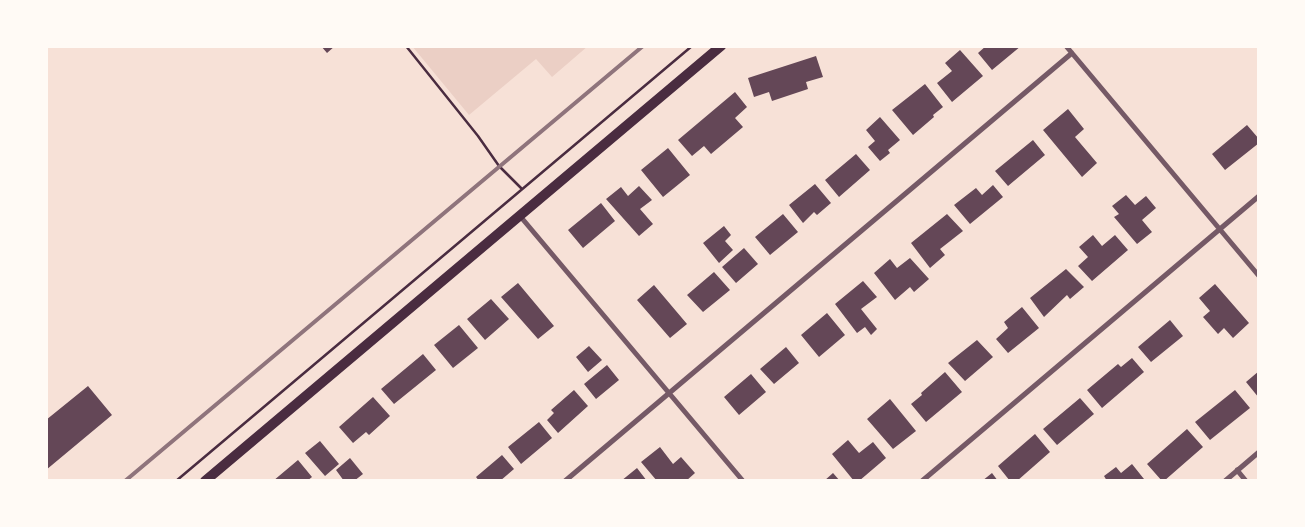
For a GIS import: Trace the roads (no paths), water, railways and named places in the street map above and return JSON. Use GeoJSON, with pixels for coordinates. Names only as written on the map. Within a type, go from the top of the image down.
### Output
{"type":"FeatureCollection","features":[{"type":"Feature","properties":{"kind":"main road"},"geometry":{"type":"LineString","coordinates":[[205,481],[721,46]]}},
{"type":"Feature","properties":{"kind":"street"},"geometry":{"type":"LineString","coordinates":[[1066,46],[1259,276]]}},
{"type":"Feature","properties":{"kind":"street"},"geometry":{"type":"LineString","coordinates":[[565,481],[1072,53]]}},
{"type":"Feature","properties":{"kind":"street"},"geometry":{"type":"LineString","coordinates":[[922,481],[1259,196]]}},
{"type":"Feature","properties":{"kind":"street"},"geometry":{"type":"LineString","coordinates":[[520,216],[743,481]]}},
{"type":"Feature","properties":{"kind":"street"},"geometry":{"type":"LineString","coordinates":[[1225,481],[1259,452]]}},
{"type":"Feature","properties":{"kind":"street"},"geometry":{"type":"LineString","coordinates":[[1237,470],[1246,481]]}},
{"type":"Feature","properties":{"kind":"railway"},"geometry":{"type":"LineString","coordinates":[[125,481],[643,46]]}}]}
